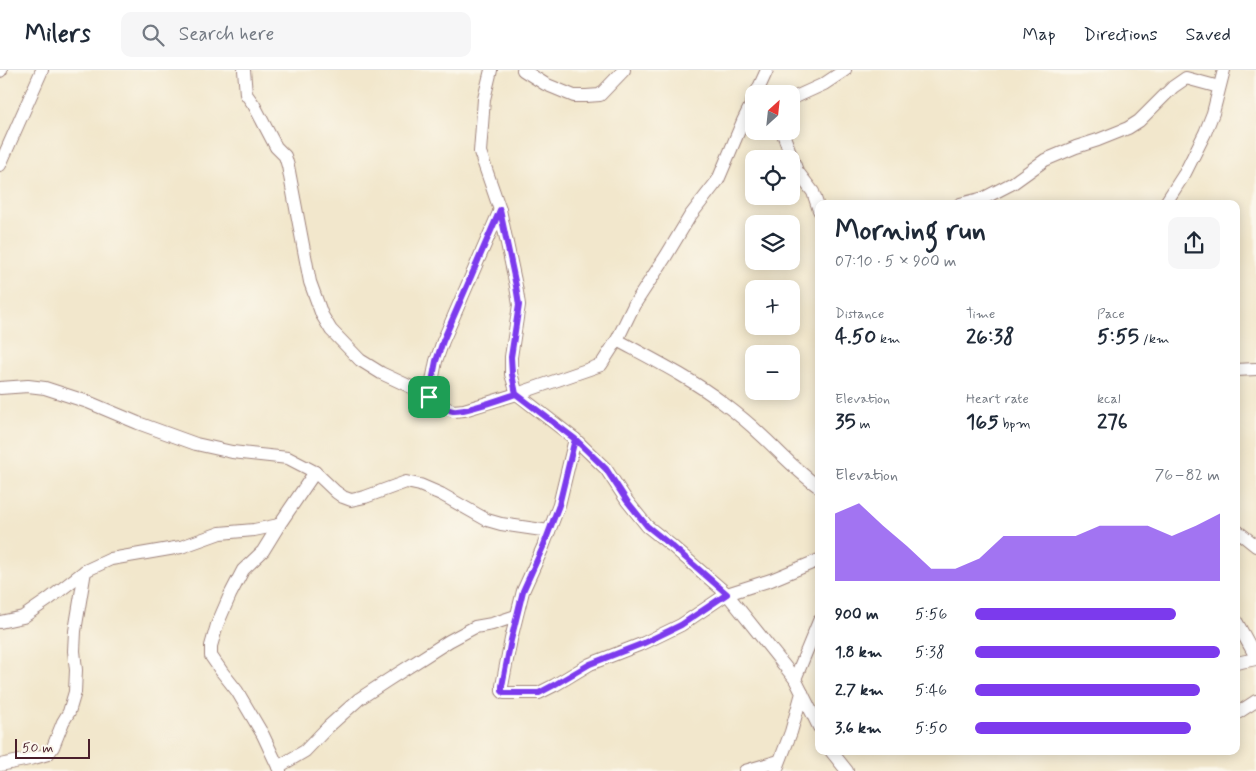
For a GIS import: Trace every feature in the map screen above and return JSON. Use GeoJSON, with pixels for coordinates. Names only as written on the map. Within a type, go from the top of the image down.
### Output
{"type":"FeatureCollection","features":[{"type":"Feature","properties":{"kind":"street"},"geometry":{"type":"LineString","coordinates":[[0,165],[42,70]]}},
{"type":"Feature","properties":{"kind":"street"},"geometry":{"type":"LineString","coordinates":[[244,70],[246,94],[276,147],[285,156],[310,282],[322,315],[330,330],[360,360],[385,376],[402,383],[453,411],[464,410],[516,394],[601,364],[617,340],[634,305],[690,216],[718,180],[745,119]]}},
{"type":"Feature","properties":{"kind":"street"},"geometry":{"type":"LineString","coordinates":[[491,70],[484,99],[480,152],[500,210],[519,305],[511,357],[516,394],[575,439],[606,469],[627,501],[647,526],[727,594],[795,680],[815,719]]}},
{"type":"Feature","properties":{"kind":"street"},"geometry":{"type":"LineString","coordinates":[[527,71],[545,84],[574,96],[586,96],[600,95],[624,70]]}},
{"type":"Feature","properties":{"kind":"street"},"geometry":{"type":"LineString","coordinates":[[800,95],[824,84],[845,70]]}},
{"type":"Feature","properties":{"kind":"street"},"geometry":{"type":"LineString","coordinates":[[1168,200],[1185,173],[1205,133],[1213,113],[1224,70]]}},
{"type":"Feature","properties":{"kind":"street"},"geometry":{"type":"LineString","coordinates":[[976,200],[984,198],[1013,183],[1045,160],[1128,128],[1138,121],[1173,87],[1186,78],[1219,86]]}},
{"type":"Feature","properties":{"kind":"street"},"geometry":{"type":"LineString","coordinates":[[785,140],[797,171],[813,192],[816,200]]}},
{"type":"Feature","properties":{"kind":"street"},"geometry":{"type":"LineString","coordinates":[[429,397],[436,361],[443,341],[500,210]]}},
{"type":"Feature","properties":{"kind":"street"},"geometry":{"type":"LineString","coordinates":[[617,340],[674,371],[722,402],[815,484]]}},
{"type":"Feature","properties":{"kind":"street"},"geometry":{"type":"LineString","coordinates":[[1240,370],[1256,369]]}},
{"type":"Feature","properties":{"kind":"street"},"geometry":{"type":"LineString","coordinates":[[0,388],[28,386],[45,388],[88,402],[138,424],[196,444],[232,452],[288,458],[315,472],[336,492],[351,500],[365,497],[406,482],[441,494],[487,520],[549,531]]}},
{"type":"Feature","properties":{"kind":"street"},"geometry":{"type":"LineString","coordinates":[[575,439],[559,505],[523,591],[516,616],[502,691],[504,693],[539,693],[590,664],[644,643],[681,625],[727,594],[770,580],[815,562]]}},
{"type":"Feature","properties":{"kind":"street"},"geometry":{"type":"LineString","coordinates":[[315,472],[263,551],[243,570],[217,625],[211,646],[211,656],[238,691],[263,735],[279,769],[305,751],[359,699],[403,670],[449,641],[475,628],[516,616]]}},
{"type":"Feature","properties":{"kind":"street"},"geometry":{"type":"LineString","coordinates":[[0,622],[23,617],[85,571],[111,559],[181,547],[220,533],[254,530],[279,525]]}},
{"type":"Feature","properties":{"kind":"street"},"geometry":{"type":"LineString","coordinates":[[1240,533],[1256,546]]}},
{"type":"Feature","properties":{"kind":"street"},"geometry":{"type":"LineString","coordinates":[[0,765],[48,754],[53,748],[69,712],[75,692],[75,630],[85,571]]}},
{"type":"Feature","properties":{"kind":"street"},"geometry":{"type":"LineString","coordinates":[[1240,628],[1256,658],[1240,662]]}},
{"type":"Feature","properties":{"kind":"street"},"geometry":{"type":"LineString","coordinates":[[795,680],[815,631]]}},
{"type":"Feature","properties":{"kind":"street"},"geometry":{"type":"LineString","coordinates":[[745,771],[778,766],[791,732],[802,693]]}},
{"type":"Feature","properties":{"kind":"street"},"geometry":{"type":"LineString","coordinates":[[1240,711],[1256,701]]}},
{"type":"Feature","properties":{"kind":"street"},"geometry":{"type":"LineString","coordinates":[[834,755],[847,771]]}},
{"type":"Feature","properties":{"kind":"route"},"geometry":{"type":"LineString","coordinates":[[429,397],[436,361],[443,341],[500,210],[519,305],[511,357],[516,394],[575,439],[606,469],[627,501],[647,526],[727,594],[681,625],[644,643],[590,664],[539,693],[504,693],[502,686],[523,591],[559,505],[575,439],[516,394],[464,410],[453,411],[429,397]]}}]}
